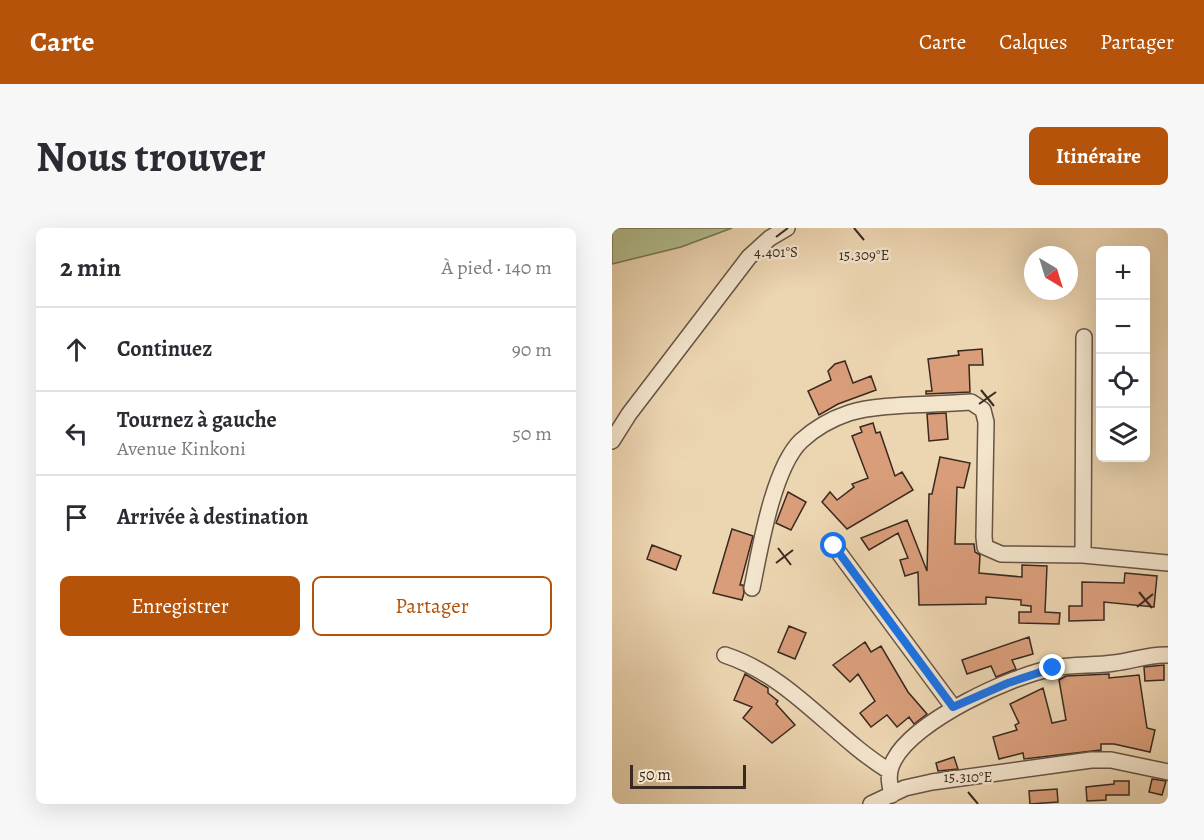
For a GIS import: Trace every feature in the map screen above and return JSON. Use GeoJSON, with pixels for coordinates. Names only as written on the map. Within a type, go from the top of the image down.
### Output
{"type":"FeatureCollection","features":[{"type":"Feature","properties":{"kind":"street"},"geometry":{"type":"LineString","coordinates":[[612,441],[629,414],[750,257],[770,238],[787,228]]}},
{"type":"Feature","properties":{"kind":"street"},"geometry":{"type":"LineString","coordinates":[[1083,555],[1084,337]]}},
{"type":"Feature","properties":{"kind":"street"},"geometry":{"type":"LineString","coordinates":[[752,588],[779,478],[800,442],[822,424],[851,412],[902,406],[971,402],[983,410],[986,422],[985,547],[990,551],[1001,554],[1083,555],[1168,562]]}},
{"type":"Feature","properties":{"kind":"street"},"geometry":{"type":"LineString","coordinates":[[834,546],[953,707]]}},
{"type":"Feature","properties":{"kind":"street"},"geometry":{"type":"LineString","coordinates":[[892,795],[888,779],[894,759],[907,742],[953,707],[1008,683],[1053,668],[1114,663],[1153,654],[1168,656]]}},
{"type":"Feature","properties":{"kind":"street"},"geometry":{"type":"LineString","coordinates":[[725,655],[765,671],[810,706],[871,760],[890,771]]}},
{"type":"Feature","properties":{"kind":"street"},"geometry":{"type":"LineString","coordinates":[[871,804],[905,788],[932,782],[1091,760],[1111,760],[1168,772]]}},
{"type":"Feature","properties":{"kind":"green space"},"geometry":{"type":"Polygon","coordinates":[[[612,228],[732,228],[681,247],[612,264],[612,228]]]}},
{"type":"Feature","properties":{"kind":"building"},"geometry":{"type":"Polygon","coordinates":[[[982,349],[983,365],[969,365],[970,392],[926,394],[926,391],[932,391],[928,359],[959,355],[958,351],[982,349]]]}},
{"type":"Feature","properties":{"kind":"building"},"geometry":{"type":"Polygon","coordinates":[[[845,361],[853,383],[871,376],[876,390],[838,404],[819,415],[808,391],[831,380],[828,371],[835,364],[845,361]]]}},
{"type":"Feature","properties":{"kind":"building"},"geometry":{"type":"Polygon","coordinates":[[[946,413],[948,439],[929,441],[927,414],[946,413]]]}},
{"type":"Feature","properties":{"kind":"building"},"geometry":{"type":"Polygon","coordinates":[[[873,423],[876,433],[880,432],[895,476],[902,472],[913,490],[847,529],[822,502],[830,492],[837,500],[854,487],[852,484],[868,478],[852,436],[862,432],[860,427],[873,423]]]}},
{"type":"Feature","properties":{"kind":"building"},"geometry":{"type":"Polygon","coordinates":[[[940,457],[970,463],[964,488],[957,487],[955,544],[974,544],[975,552],[980,555],[979,573],[1022,577],[1022,565],[1047,566],[1045,612],[1060,613],[1059,624],[1019,623],[1019,612],[1031,612],[1031,606],[1021,605],[1021,600],[986,597],[986,604],[919,605],[918,572],[905,576],[900,560],[908,558],[898,533],[869,550],[861,538],[907,520],[927,571],[929,494],[932,494],[940,457]]]}},
{"type":"Feature","properties":{"kind":"building"},"geometry":{"type":"Polygon","coordinates":[[[788,492],[806,502],[791,530],[776,523],[788,492]]]}},
{"type":"Feature","properties":{"kind":"building"},"geometry":{"type":"Polygon","coordinates":[[[732,529],[753,536],[740,585],[743,585],[742,600],[713,593],[732,529]]]}},
{"type":"Feature","properties":{"kind":"building"},"geometry":{"type":"Polygon","coordinates":[[[652,545],[681,556],[676,570],[647,559],[652,545]]]}},
{"type":"Feature","properties":{"kind":"building"},"geometry":{"type":"Polygon","coordinates":[[[1125,573],[1157,576],[1154,607],[1104,602],[1104,620],[1069,621],[1069,606],[1082,606],[1082,582],[1124,583],[1125,573]]]}},
{"type":"Feature","properties":{"kind":"building"},"geometry":{"type":"Polygon","coordinates":[[[789,626],[806,633],[795,659],[778,652],[789,626]]]}},
{"type":"Feature","properties":{"kind":"building"},"geometry":{"type":"Polygon","coordinates":[[[1029,637],[1033,654],[1012,660],[1016,669],[996,677],[991,666],[967,674],[962,660],[1029,637]]]}},
{"type":"Feature","properties":{"kind":"building"},"geometry":{"type":"Polygon","coordinates":[[[865,642],[871,652],[881,646],[908,692],[927,714],[914,724],[909,717],[897,727],[887,715],[871,727],[860,713],[875,701],[858,674],[850,682],[833,665],[865,642]]]}},
{"type":"Feature","properties":{"kind":"building"},"geometry":{"type":"Polygon","coordinates":[[[1164,665],[1164,680],[1145,681],[1144,667],[1164,665]]]}},
{"type":"Feature","properties":{"kind":"building"},"geometry":{"type":"Polygon","coordinates":[[[745,674],[768,688],[768,693],[778,701],[776,704],[795,725],[772,743],[743,718],[752,707],[734,700],[745,674]]]}},
{"type":"Feature","properties":{"kind":"building"},"geometry":{"type":"Polygon","coordinates":[[[1109,674],[1109,678],[1139,675],[1147,728],[1155,730],[1150,752],[1114,744],[1101,744],[1101,750],[1024,759],[1023,753],[999,759],[993,737],[1017,730],[1015,725],[1019,723],[1010,704],[1043,688],[1052,723],[1066,720],[1059,680],[1066,676],[1109,674]]]}},
{"type":"Feature","properties":{"kind":"building"},"geometry":{"type":"Polygon","coordinates":[[[954,757],[958,769],[938,771],[936,763],[954,757]]]}},
{"type":"Feature","properties":{"kind":"building"},"geometry":{"type":"Polygon","coordinates":[[[1152,779],[1166,781],[1162,795],[1149,792],[1152,779]]]}},
{"type":"Feature","properties":{"kind":"building"},"geometry":{"type":"Polygon","coordinates":[[[1114,781],[1129,781],[1129,795],[1106,795],[1106,800],[1087,801],[1086,787],[1114,784],[1114,781]]]}},
{"type":"Feature","properties":{"kind":"building"},"geometry":{"type":"Polygon","coordinates":[[[1057,789],[1058,802],[1030,804],[1029,791],[1057,789]]]}},
{"type":"Feature","properties":{"kind":"route"},"geometry":{"type":"LineString","coordinates":[[834,546],[953,707],[979,694],[1053,668]]}}]}
